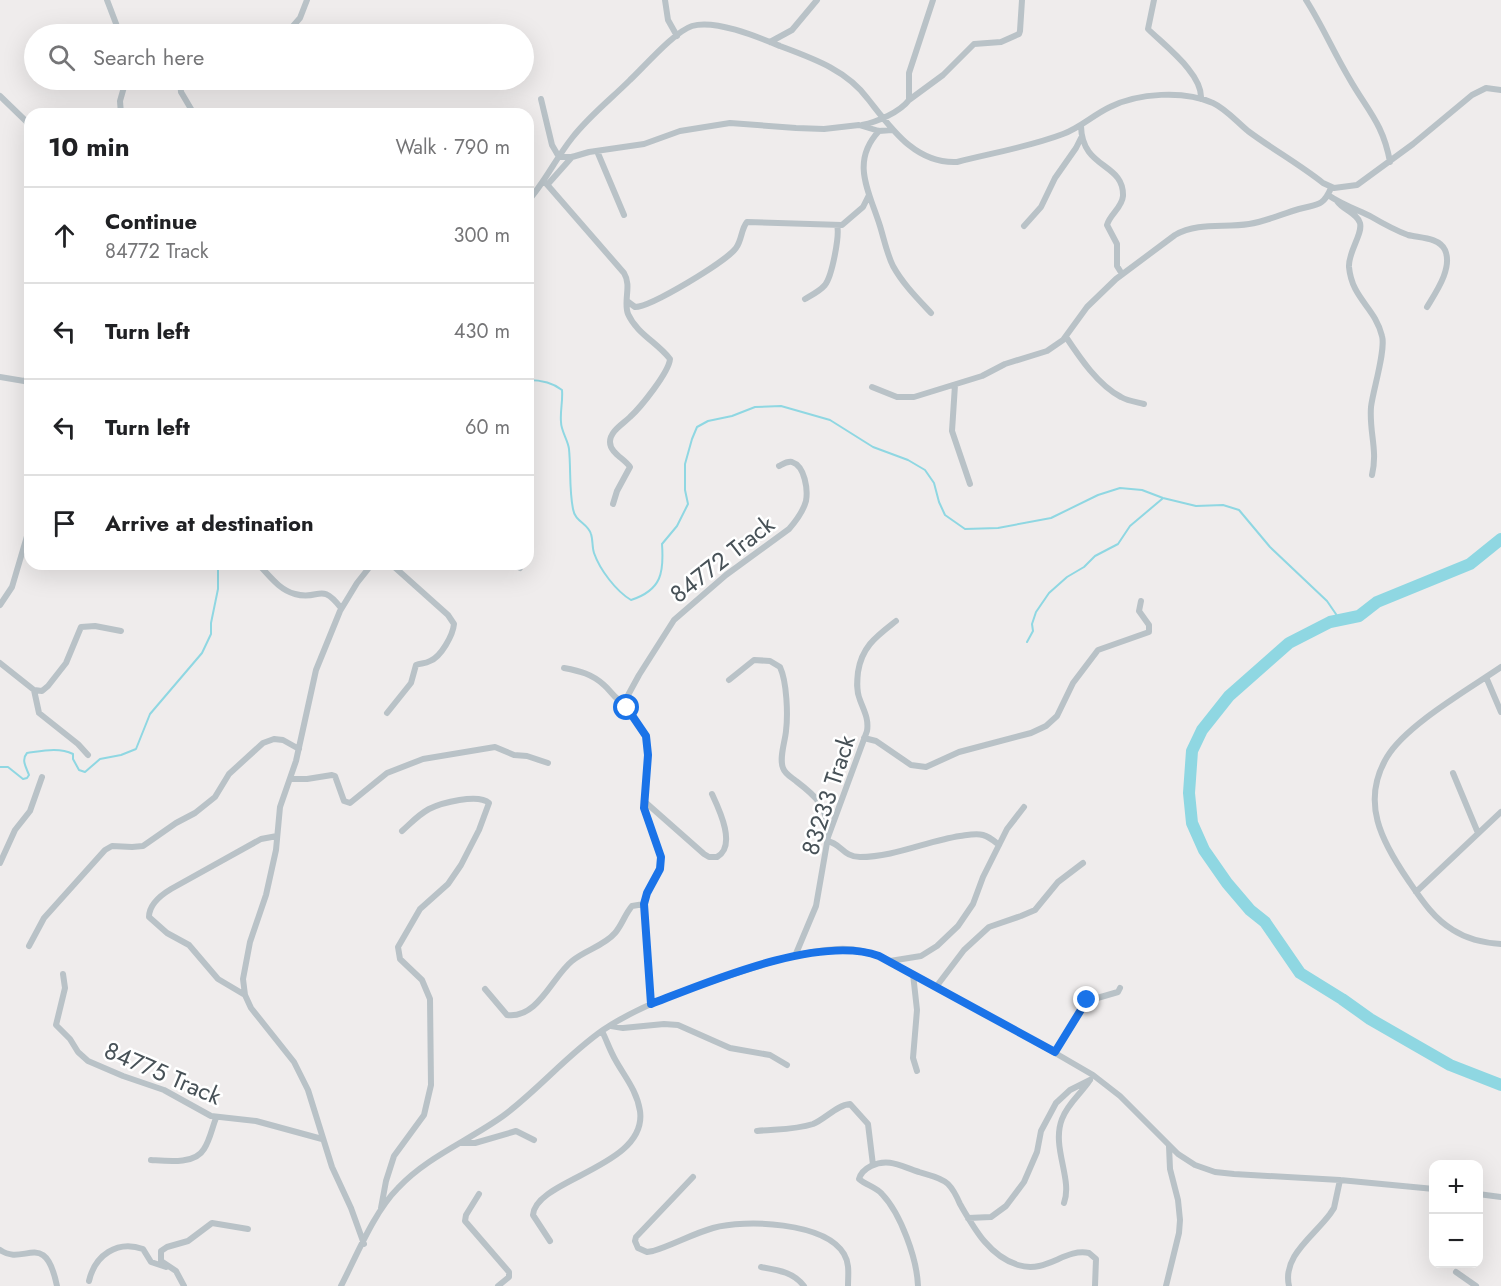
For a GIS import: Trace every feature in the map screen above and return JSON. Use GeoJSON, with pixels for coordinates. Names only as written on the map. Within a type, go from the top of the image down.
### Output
{"type":"FeatureCollection","features":[{"type":"Feature","properties":{"kind":"street"},"geometry":{"type":"LineString","coordinates":[[107,0],[116,24]]}},
{"type":"Feature","properties":{"kind":"street"},"geometry":{"type":"LineString","coordinates":[[295,24],[300,18],[307,0]]}},
{"type":"Feature","properties":{"kind":"street"},"geometry":{"type":"LineString","coordinates":[[665,0],[668,20],[676,36]]}},
{"type":"Feature","properties":{"kind":"street"},"geometry":{"type":"LineString","coordinates":[[770,42],[792,30],[817,0]]}},
{"type":"Feature","properties":{"kind":"street"},"geometry":{"type":"LineString","coordinates":[[909,100],[909,73],[933,0]]}},
{"type":"Feature","properties":{"kind":"street"},"geometry":{"type":"LineString","coordinates":[[559,157],[572,157],[644,144],[680,131],[721,123],[811,129],[872,123],[902,107],[943,75],[974,44],[1001,42],[1018,34],[1022,0]]}},
{"type":"Feature","properties":{"kind":"street"},"geometry":{"type":"LineString","coordinates":[[1154,0],[1148,29],[1193,75],[1200,87],[1201,99]]}},
{"type":"Feature","properties":{"kind":"street"},"geometry":{"type":"LineString","coordinates":[[1306,0],[1352,84],[1380,126],[1390,162]]}},
{"type":"Feature","properties":{"kind":"street"},"geometry":{"type":"LineString","coordinates":[[546,183],[559,157],[582,126],[676,36],[693,26],[706,25],[745,33],[840,71],[865,94],[892,130],[906,143],[927,158],[945,162],[957,162],[1060,135],[1081,126],[1111,106],[1131,100],[1163,96],[1201,99],[1219,106],[1256,136],[1331,188],[1341,189],[1357,185],[1390,162],[1472,95],[1486,88],[1501,90]]}},
{"type":"Feature","properties":{"kind":"street"},"geometry":{"type":"LineString","coordinates":[[121,108],[123,90]]}},
{"type":"Feature","properties":{"kind":"street"},"geometry":{"type":"LineString","coordinates":[[181,90],[190,108]]}},
{"type":"Feature","properties":{"kind":"street"},"geometry":{"type":"LineString","coordinates":[[0,96],[24,119]]}},
{"type":"Feature","properties":{"kind":"street"},"geometry":{"type":"LineString","coordinates":[[541,99],[553,149],[559,157]]}},
{"type":"Feature","properties":{"kind":"street"},"geometry":{"type":"LineString","coordinates":[[859,125],[879,130],[892,130]]}},
{"type":"Feature","properties":{"kind":"street"},"geometry":{"type":"LineString","coordinates":[[1024,226],[1041,207],[1055,178],[1076,148],[1081,138],[1081,126]]}},
{"type":"Feature","properties":{"kind":"street"},"geometry":{"type":"LineString","coordinates":[[879,130],[867,145],[864,178],[893,267],[905,285],[931,313]]}},
{"type":"Feature","properties":{"kind":"street"},"geometry":{"type":"LineString","coordinates":[[1081,138],[1091,157],[1112,171],[1122,191],[1121,204],[1107,222],[1117,247],[1117,266],[1122,274]]}},
{"type":"Feature","properties":{"kind":"street"},"geometry":{"type":"LineString","coordinates":[[597,151],[624,215]]}},
{"type":"Feature","properties":{"kind":"street"},"geometry":{"type":"LineString","coordinates":[[534,195],[572,157]]}},
{"type":"Feature","properties":{"kind":"street"},"geometry":{"type":"LineString","coordinates":[[546,183],[624,273],[628,285],[627,311],[634,324],[669,357],[670,361],[668,368],[638,408],[611,436],[610,443],[613,450],[630,467],[613,504]]}},
{"type":"Feature","properties":{"kind":"street"},"geometry":{"type":"LineString","coordinates":[[872,387],[891,396],[906,398],[982,376],[1047,351],[1066,337],[1087,307],[1122,274],[1183,231],[1201,226],[1262,222],[1301,208],[1320,204],[1331,188]]}},
{"type":"Feature","properties":{"kind":"street"},"geometry":{"type":"LineString","coordinates":[[627,301],[635,308],[648,305],[703,274],[737,247],[747,222],[837,225],[846,222],[859,211],[869,195]]}},
{"type":"Feature","properties":{"kind":"street"},"geometry":{"type":"LineString","coordinates":[[1328,195],[1394,229],[1408,235],[1433,240],[1442,245],[1446,253],[1446,263],[1438,289],[1427,307]]}},
{"type":"Feature","properties":{"kind":"street"},"geometry":{"type":"LineString","coordinates":[[1337,201],[1359,222],[1360,228],[1349,259],[1350,272],[1355,291],[1375,318],[1383,338],[1371,409],[1375,461],[1372,475]]}},
{"type":"Feature","properties":{"kind":"street"},"geometry":{"type":"LineString","coordinates":[[805,299],[821,290],[829,279],[838,242],[837,225]]}},
{"type":"Feature","properties":{"kind":"street"},"geometry":{"type":"LineString","coordinates":[[1066,337],[1079,357],[1109,388],[1126,400],[1144,404]]}},
{"type":"Feature","properties":{"kind":"street"},"geometry":{"type":"LineString","coordinates":[[0,377],[24,381]]}},
{"type":"Feature","properties":{"kind":"street"},"geometry":{"type":"LineString","coordinates":[[955,385],[952,431],[970,484]]}},
{"type":"Feature","properties":{"kind":"street","name":"84772 Track"},"geometry":{"type":"LineString","coordinates":[[626,704],[627,697],[639,675],[679,614],[726,575],[789,529],[796,521],[806,502],[804,478],[801,470],[792,462],[779,466]]}},
{"type":"Feature","properties":{"kind":"street"},"geometry":{"type":"LineString","coordinates":[[0,605],[12,587],[24,546]]}},
{"type":"Feature","properties":{"kind":"street"},"geometry":{"type":"LineString","coordinates":[[264,570],[286,591],[302,595],[325,592],[342,608]]}},
{"type":"Feature","properties":{"kind":"street"},"geometry":{"type":"LineString","coordinates":[[364,1244],[351,1208],[332,1167],[313,1104],[302,1078],[294,1062],[251,1008],[245,995],[243,979],[246,960],[267,888],[280,807],[299,749],[312,680],[324,644],[342,608],[368,570]]}},
{"type":"Feature","properties":{"kind":"street"},"geometry":{"type":"LineString","coordinates":[[387,713],[411,683],[416,665],[429,662],[437,657],[452,634],[454,624],[448,615],[398,570]]}},
{"type":"Feature","properties":{"kind":"street"},"geometry":{"type":"LineString","coordinates":[[864,738],[876,741],[911,765],[926,767],[959,752],[1038,730],[1057,716],[1073,683],[1098,650],[1149,632],[1149,625],[1139,611],[1141,601]]}},
{"type":"Feature","properties":{"kind":"street","name":"83233 Track"},"geometry":{"type":"LineString","coordinates":[[795,956],[816,906],[828,839],[868,722],[858,694],[859,664],[870,642],[896,621]]}},
{"type":"Feature","properties":{"kind":"street"},"geometry":{"type":"LineString","coordinates":[[0,663],[38,692],[45,689],[66,663],[81,627],[95,626],[120,631]]}},
{"type":"Feature","properties":{"kind":"street"},"geometry":{"type":"LineString","coordinates":[[729,680],[754,660],[770,661],[780,667],[784,681],[787,726],[782,766],[785,772],[808,790],[824,809],[828,839],[848,855],[874,856],[972,834],[988,837],[999,845]]}},
{"type":"Feature","properties":{"kind":"street"},"geometry":{"type":"LineString","coordinates":[[1501,667],[1406,735],[1392,749],[1382,768],[1376,798],[1379,831],[1394,860],[1434,915],[1456,932],[1474,940],[1501,944]]}},
{"type":"Feature","properties":{"kind":"street"},"geometry":{"type":"LineString","coordinates":[[564,668],[591,675],[605,686],[620,702],[626,704],[646,736],[648,755],[643,800],[646,816],[661,857],[660,869],[647,893],[644,904],[651,1004]]}},
{"type":"Feature","properties":{"kind":"street"},"geometry":{"type":"LineString","coordinates":[[1486,678],[1501,712]]}},
{"type":"Feature","properties":{"kind":"street"},"geometry":{"type":"LineString","coordinates":[[34,690],[39,713],[78,744],[88,755]]}},
{"type":"Feature","properties":{"kind":"street"},"geometry":{"type":"LineString","coordinates":[[29,946],[44,918],[109,847],[143,846],[195,813],[218,794],[229,774],[263,743],[274,739],[283,740],[299,749]]}},
{"type":"Feature","properties":{"kind":"street"},"geometry":{"type":"LineString","coordinates":[[290,779],[308,779],[332,774],[344,801],[350,803],[387,773],[423,759],[495,747],[514,755],[527,756],[548,763]]}},
{"type":"Feature","properties":{"kind":"street"},"geometry":{"type":"LineString","coordinates":[[1453,773],[1478,833]]}},
{"type":"Feature","properties":{"kind":"street"},"geometry":{"type":"LineString","coordinates":[[0,863],[15,830],[30,812],[42,777]]}},
{"type":"Feature","properties":{"kind":"street"},"geometry":{"type":"LineString","coordinates":[[643,800],[704,854],[717,857],[723,850],[726,831],[712,794]]}},
{"type":"Feature","properties":{"kind":"street"},"geometry":{"type":"LineString","coordinates":[[380,1212],[394,1156],[424,1115],[431,1085],[430,999],[422,980],[400,959],[398,947],[420,909],[448,884],[461,865],[479,830],[489,803],[484,799],[473,798],[434,807],[417,817],[402,831]]}},
{"type":"Feature","properties":{"kind":"street"},"geometry":{"type":"LineString","coordinates":[[889,961],[921,956],[937,946],[958,926],[973,904],[983,877],[1007,829],[1024,807]]}},
{"type":"Feature","properties":{"kind":"street"},"geometry":{"type":"LineString","coordinates":[[1416,892],[1501,812]]}},
{"type":"Feature","properties":{"kind":"street"},"geometry":{"type":"LineString","coordinates":[[245,995],[218,979],[189,945],[167,933],[149,917],[149,912],[164,894],[261,839],[277,836]]}},
{"type":"Feature","properties":{"kind":"street"},"geometry":{"type":"LineString","coordinates":[[936,987],[964,950],[989,927],[1035,910],[1058,882],[1083,863]]}},
{"type":"Feature","properties":{"kind":"street"},"geometry":{"type":"LineString","coordinates":[[485,989],[507,1015],[528,1011],[566,966],[582,953],[610,939],[632,906],[644,904]]}},
{"type":"Feature","properties":{"kind":"street"},"geometry":{"type":"LineString","coordinates":[[341,1286],[380,1212],[411,1174],[520,1102],[602,1031],[651,1004],[726,976],[795,956],[826,950],[849,949],[871,953],[889,961],[1055,1052],[1120,1096],[1169,1146],[1196,1165],[1215,1172],[1429,1189]]}},
{"type":"Feature","properties":{"kind":"street","name":"84775 Track"},"geometry":{"type":"LineString","coordinates":[[63,974],[65,988],[56,1025],[83,1057],[108,1070],[164,1090],[216,1118],[256,1121],[322,1139]]}},
{"type":"Feature","properties":{"kind":"street"},"geometry":{"type":"LineString","coordinates":[[913,974],[917,1010],[913,1062],[917,1071]]}},
{"type":"Feature","properties":{"kind":"street"},"geometry":{"type":"LineString","coordinates":[[1055,1052],[1087,1000],[1118,992],[1120,988]]}},
{"type":"Feature","properties":{"kind":"street"},"geometry":{"type":"LineString","coordinates":[[610,1026],[623,1028],[678,1025],[730,1048],[770,1054],[787,1065]]}},
{"type":"Feature","properties":{"kind":"street"},"geometry":{"type":"LineString","coordinates":[[550,1241],[534,1218],[533,1211],[536,1204],[549,1193],[585,1174],[623,1149],[634,1136],[639,1125],[640,1111],[633,1088],[614,1059],[602,1031]]}},
{"type":"Feature","properties":{"kind":"street"},"geometry":{"type":"LineString","coordinates":[[1064,1203],[1067,1190],[1062,1170],[1059,1127],[1069,1106],[1092,1077]]}},
{"type":"Feature","properties":{"kind":"street"},"geometry":{"type":"LineString","coordinates":[[968,1218],[986,1218],[1006,1206],[1024,1182],[1037,1152],[1041,1131],[1056,1102],[1070,1090],[1092,1077]]}},
{"type":"Feature","properties":{"kind":"street"},"geometry":{"type":"LineString","coordinates":[[757,1131],[805,1126],[850,1104],[868,1124],[873,1165]]}},
{"type":"Feature","properties":{"kind":"street"},"geometry":{"type":"LineString","coordinates":[[151,1160],[175,1161],[198,1156],[204,1150],[216,1118]]}},
{"type":"Feature","properties":{"kind":"street"},"geometry":{"type":"LineString","coordinates":[[461,1143],[476,1143],[516,1131],[534,1140]]}},
{"type":"Feature","properties":{"kind":"street"},"geometry":{"type":"LineString","coordinates":[[1166,1286],[1180,1220],[1178,1200],[1170,1169],[1169,1146]]}},
{"type":"Feature","properties":{"kind":"street"},"geometry":{"type":"LineString","coordinates":[[918,1286],[910,1248],[890,1204],[876,1188],[859,1179],[861,1173],[873,1165],[883,1162],[895,1163],[944,1181],[983,1241],[999,1255],[1018,1265],[1028,1267],[1046,1265],[1074,1254],[1089,1253],[1096,1259],[1095,1286]]}},
{"type":"Feature","properties":{"kind":"street"},"geometry":{"type":"LineString","coordinates":[[693,1177],[636,1237],[636,1244],[641,1250],[657,1250],[694,1234],[730,1224],[746,1222],[781,1225],[816,1234],[840,1248],[848,1266],[848,1286]]}},
{"type":"Feature","properties":{"kind":"street"},"geometry":{"type":"LineString","coordinates":[[1289,1286],[1288,1272],[1292,1259],[1334,1208],[1340,1180]]}},
{"type":"Feature","properties":{"kind":"street"},"geometry":{"type":"LineString","coordinates":[[479,1194],[466,1215],[465,1221],[509,1272],[509,1277],[498,1286]]}},
{"type":"Feature","properties":{"kind":"street"},"geometry":{"type":"LineString","coordinates":[[1483,1195],[1501,1197]]}},
{"type":"Feature","properties":{"kind":"street"},"geometry":{"type":"LineString","coordinates":[[184,1286],[179,1275],[160,1261],[161,1251],[188,1241],[210,1224],[248,1229]]}},
{"type":"Feature","properties":{"kind":"street"},"geometry":{"type":"LineString","coordinates":[[89,1281],[92,1268],[99,1259],[121,1246],[143,1249],[153,1264],[170,1267]]}},
{"type":"Feature","properties":{"kind":"street"},"geometry":{"type":"LineString","coordinates":[[0,1250],[10,1255],[33,1252],[45,1257],[50,1261],[57,1286]]}},
{"type":"Feature","properties":{"kind":"street"},"geometry":{"type":"LineString","coordinates":[[761,1267],[786,1272],[800,1280],[804,1286]]}},
{"type":"Feature","properties":{"kind":"street"},"geometry":{"type":"LineString","coordinates":[[1456,1272],[1476,1286]]}},
{"type":"Feature","properties":{"kind":"waterway"},"geometry":{"type":"LineString","coordinates":[[534,380],[546,382],[562,390],[561,425],[569,449],[574,513],[589,530],[594,553],[604,573],[614,586],[631,600],[649,591],[659,579],[662,544],[677,526],[688,504],[685,490],[685,464],[697,427],[708,421],[732,416],[755,407],[781,406],[830,420],[873,447],[908,460],[925,470],[934,483],[945,515],[965,529],[998,528],[1051,518],[1098,495],[1120,488],[1142,490],[1196,506],[1223,505],[1239,510],[1270,547],[1327,601],[1340,620]]}},
{"type":"Feature","properties":{"kind":"waterway"},"geometry":{"type":"LineString","coordinates":[[1027,642],[1033,631],[1032,624],[1036,612],[1049,593],[1095,556],[1118,544],[1130,526],[1162,499]]}},
{"type":"Feature","properties":{"kind":"waterway"},"geometry":{"type":"LineString","coordinates":[[1501,539],[1470,564],[1377,602],[1359,616],[1330,622],[1289,643],[1229,696],[1202,730],[1192,751],[1189,793],[1192,823],[1204,850],[1227,883],[1250,910],[1265,922],[1300,973],[1370,1019],[1450,1065],[1501,1085]]}},
{"type":"Feature","properties":{"kind":"waterway"},"geometry":{"type":"LineString","coordinates":[[0,767],[8,767],[23,779],[27,778],[29,775],[24,761],[27,753],[56,750],[73,754],[79,770],[85,772],[100,759],[136,749],[150,714],[202,653],[211,634],[218,589],[218,570]]}},
{"type":"Feature","properties":{"kind":"route"},"geometry":{"type":"LineString","coordinates":[[627,708],[646,736],[648,755],[643,800],[646,816],[661,857],[660,869],[647,893],[644,904],[651,1004],[726,976],[795,956],[838,949],[861,950],[879,956],[1055,1052],[1087,1000]]}}]}
